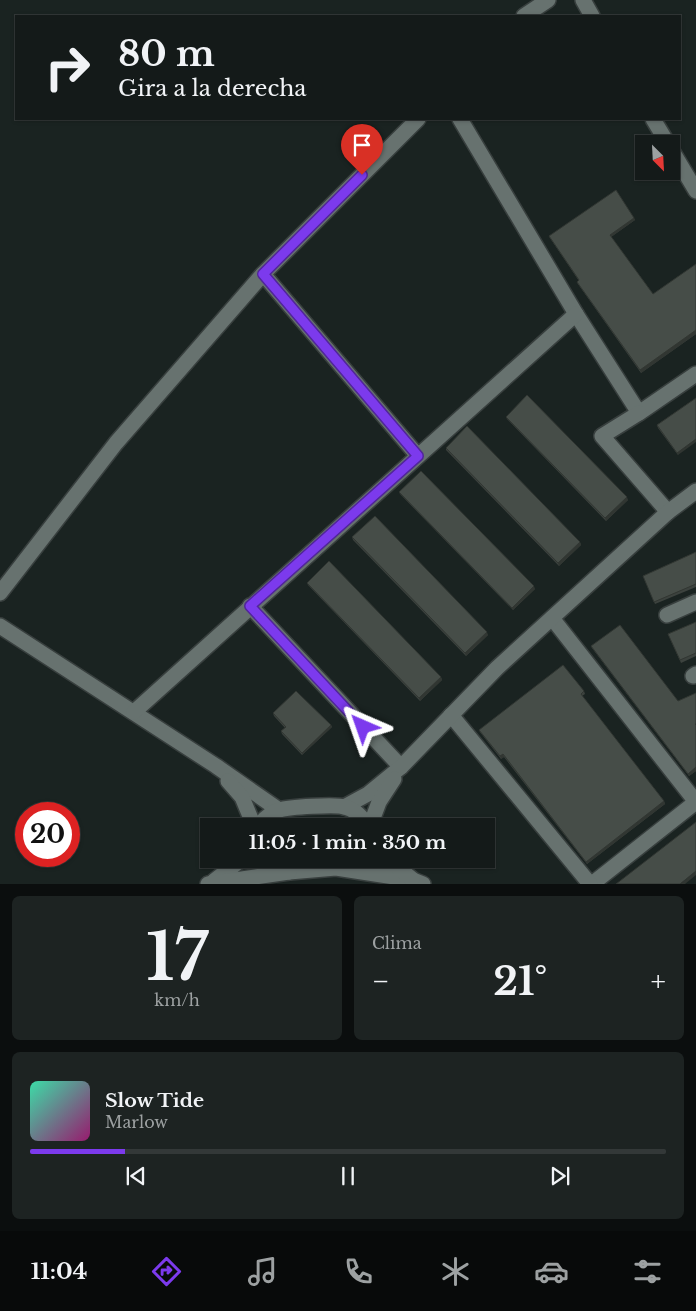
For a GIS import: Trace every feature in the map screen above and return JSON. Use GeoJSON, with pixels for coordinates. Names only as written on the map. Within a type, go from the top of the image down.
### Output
{"type":"FeatureCollection","features":[{"type":"Feature","properties":{"kind":"lane"},"geometry":{"type":"LineString","coordinates":[[526,15],[548,0]]}},
{"type":"Feature","properties":{"kind":"lane"},"geometry":{"type":"LineString","coordinates":[[583,0],[591,15]]}},
{"type":"Feature","properties":{"kind":"lane"},"geometry":{"type":"LineString","coordinates":[[0,593],[116,443],[263,274],[417,120]]}},
{"type":"Feature","properties":{"kind":"lane"},"geometry":{"type":"LineString","coordinates":[[461,120],[576,314],[639,413]]}},
{"type":"Feature","properties":{"kind":"lane"},"geometry":{"type":"LineString","coordinates":[[654,120],[663,135]]}},
{"type":"Feature","properties":{"kind":"lane"},"geometry":{"type":"LineString","coordinates":[[680,163],[694,185]]}},
{"type":"Feature","properties":{"kind":"lane"},"geometry":{"type":"LineString","coordinates":[[263,274],[418,456]]}},
{"type":"Feature","properties":{"kind":"lane"},"geometry":{"type":"LineString","coordinates":[[134,712],[576,314]]}},
{"type":"Feature","properties":{"kind":"lane"},"geometry":{"type":"LineString","coordinates":[[668,512],[602,436],[696,374]]}},
{"type":"Feature","properties":{"kind":"lane"},"geometry":{"type":"LineString","coordinates":[[344,807],[368,794],[401,767],[497,668],[668,512],[696,491]]}},
{"type":"Feature","properties":{"kind":"lane"},"geometry":{"type":"LineString","coordinates":[[667,615],[696,602]]}},
{"type":"Feature","properties":{"kind":"lane"},"geometry":{"type":"LineString","coordinates":[[250,606],[401,767]]}},
{"type":"Feature","properties":{"kind":"lane"},"geometry":{"type":"LineString","coordinates":[[451,715],[591,884],[696,802],[552,618]]}},
{"type":"Feature","properties":{"kind":"lane"},"geometry":{"type":"LineString","coordinates":[[0,626],[216,766],[279,810]]}},
{"type":"Feature","properties":{"kind":"lane"},"geometry":{"type":"LineString","coordinates":[[216,766],[242,797],[252,818]]}},
{"type":"Feature","properties":{"kind":"lane"},"geometry":{"type":"LineString","coordinates":[[372,818],[379,802],[401,767]]}},
{"type":"Feature","properties":{"kind":"lane"},"geometry":{"type":"LineString","coordinates":[[265,818],[279,810],[314,807],[344,807],[360,814],[363,818]]}},
{"type":"Feature","properties":{"kind":"lane"},"geometry":{"type":"LineString","coordinates":[[210,883],[230,868]]}},
{"type":"Feature","properties":{"kind":"lane"},"geometry":{"type":"LineString","coordinates":[[282,868],[289,872]]}},
{"type":"Feature","properties":{"kind":"lane"},"geometry":{"type":"LineString","coordinates":[[210,883],[289,872],[336,868],[418,882]]}},
{"type":"Feature","properties":{"kind":"lane"},"geometry":{"type":"LineString","coordinates":[[400,868],[418,882]]}},
{"type":"Feature","properties":{"kind":"building"},"geometry":{"type":"Polygon","coordinates":[[[616,190],[634,218],[610,235],[653,294],[696,264],[696,330],[640,370],[577,282],[579,280],[549,236],[616,190]]]}},
{"type":"Feature","properties":{"kind":"building"},"geometry":{"type":"Polygon","coordinates":[[[527,395],[627,497],[605,518],[506,417],[527,395]]]}},
{"type":"Feature","properties":{"kind":"building"},"geometry":{"type":"Polygon","coordinates":[[[696,398],[696,439],[677,453],[657,425],[696,398]]]}},
{"type":"Feature","properties":{"kind":"building"},"geometry":{"type":"Polygon","coordinates":[[[467,426],[580,542],[558,563],[446,448],[467,426]]]}},
{"type":"Feature","properties":{"kind":"building"},"geometry":{"type":"Polygon","coordinates":[[[421,471],[534,586],[512,608],[399,492],[421,471]]]}},
{"type":"Feature","properties":{"kind":"building"},"geometry":{"type":"Polygon","coordinates":[[[375,516],[487,632],[465,653],[352,537],[375,516]]]}},
{"type":"Feature","properties":{"kind":"building"},"geometry":{"type":"Polygon","coordinates":[[[696,552],[696,584],[654,602],[643,576],[696,552]]]}},
{"type":"Feature","properties":{"kind":"building"},"geometry":{"type":"Polygon","coordinates":[[[329,561],[441,677],[419,698],[307,583],[329,561]]]}},
{"type":"Feature","properties":{"kind":"building"},"geometry":{"type":"Polygon","coordinates":[[[696,622],[696,653],[680,660],[668,634],[696,622]]]}},
{"type":"Feature","properties":{"kind":"building"},"geometry":{"type":"Polygon","coordinates":[[[620,625],[678,701],[696,693],[696,767],[688,774],[591,646],[620,625]]]}},
{"type":"Feature","properties":{"kind":"building"},"geometry":{"type":"Polygon","coordinates":[[[563,665],[584,691],[581,694],[664,801],[586,862],[503,754],[500,756],[479,730],[563,665]]]}},
{"type":"Feature","properties":{"kind":"building"},"geometry":{"type":"Polygon","coordinates":[[[296,691],[331,725],[302,753],[281,731],[286,727],[273,713],[296,691]]]}},
{"type":"Feature","properties":{"kind":"building"},"geometry":{"type":"Polygon","coordinates":[[[696,822],[696,871],[680,884],[616,884],[696,822]]]}},
{"type":"Feature","properties":{"kind":"route"},"geometry":{"type":"LineString","coordinates":[[362,175],[263,274],[418,456],[250,606],[363,727]]}}]}
